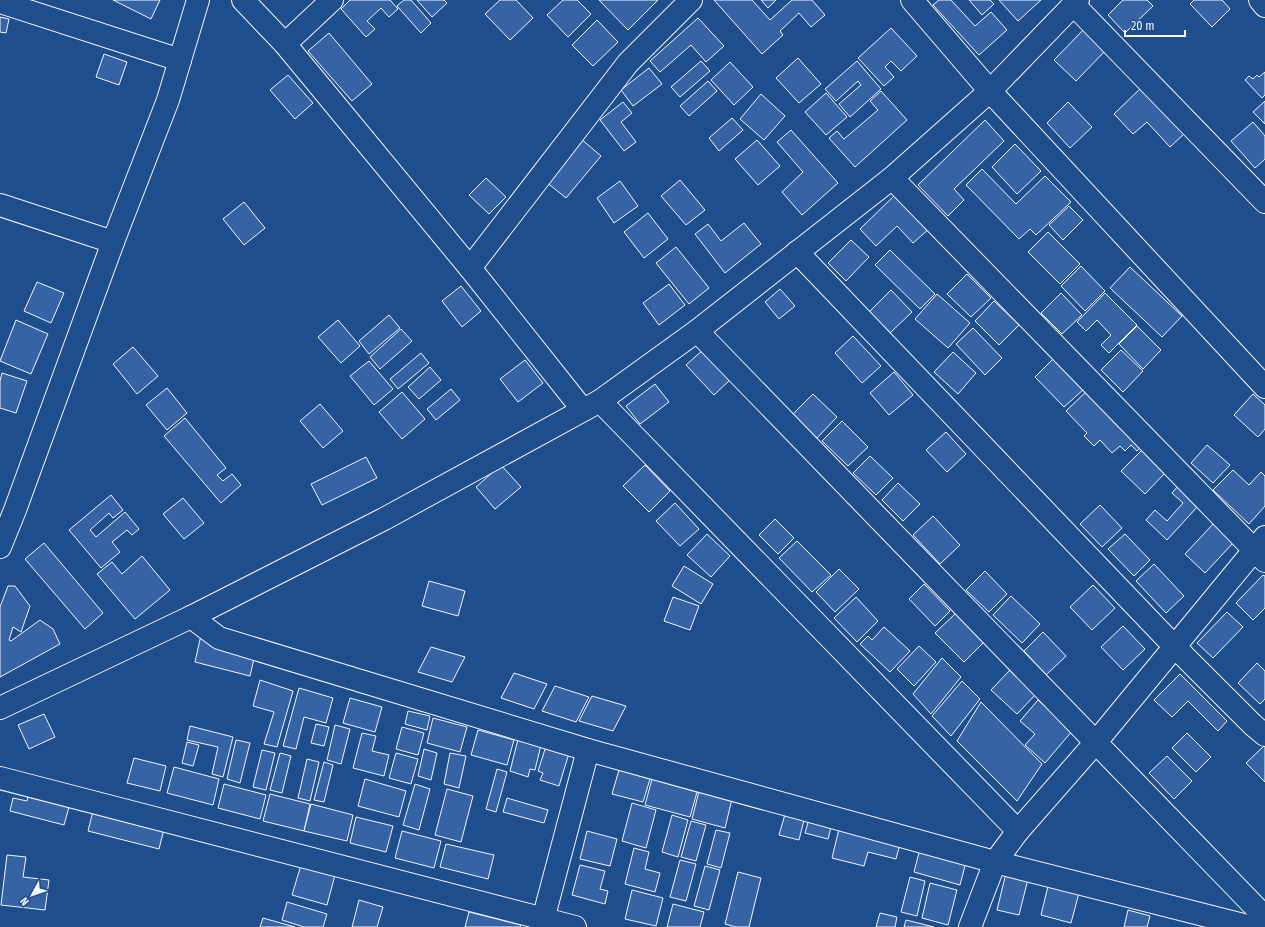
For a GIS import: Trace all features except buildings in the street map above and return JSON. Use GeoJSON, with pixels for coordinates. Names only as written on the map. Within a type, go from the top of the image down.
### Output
{"type":"FeatureCollection","features":[{"type":"Feature","properties":{"kind":"street"},"geometry":{"type":"LineString","coordinates":[[0,547],[8,507],[168,100],[198,0]]}},
{"type":"Feature","properties":{"kind":"street"},"geometry":{"type":"LineString","coordinates":[[243,0],[285,44],[470,268],[591,405],[1018,831]]}},
{"type":"Feature","properties":{"kind":"street"},"geometry":{"type":"LineString","coordinates":[[285,44],[332,0]]}},
{"type":"Feature","properties":{"kind":"street"},"geometry":{"type":"LineString","coordinates":[[470,268],[628,63],[691,0]]}},
{"type":"Feature","properties":{"kind":"street"},"geometry":{"type":"LineString","coordinates":[[912,0],[990,91],[1265,387]]}},
{"type":"Feature","properties":{"kind":"street"},"geometry":{"type":"LineString","coordinates":[[1260,0],[1265,6]]}},
{"type":"Feature","properties":{"kind":"street"},"geometry":{"type":"LineString","coordinates":[[0,2],[180,60]]}},
{"type":"Feature","properties":{"kind":"street"},"geometry":{"type":"LineString","coordinates":[[0,708],[191,617],[384,519],[591,405],[697,331],[892,178],[990,91],[1076,2],[1265,202]]}},
{"type":"Feature","properties":{"kind":"street"},"geometry":{"type":"LineString","coordinates":[[892,178],[1261,549],[1174,646],[1096,742],[1018,831],[996,862],[970,927]]}},
{"type":"Feature","properties":{"kind":"street"},"geometry":{"type":"LineString","coordinates":[[0,205],[113,242]]}},
{"type":"Feature","properties":{"kind":"street"},"geometry":{"type":"LineString","coordinates":[[798,252],[1174,646],[1253,725],[1265,735]]}},
{"type":"Feature","properties":{"kind":"street"},"geometry":{"type":"LineString","coordinates":[[697,331],[1265,917]]}},
{"type":"Feature","properties":{"kind":"street"},"geometry":{"type":"LineString","coordinates":[[191,617],[219,638],[588,750],[996,862],[1251,927]]}},
{"type":"Feature","properties":{"kind":"street"},"geometry":{"type":"LineString","coordinates":[[542,923],[588,750]]}},
{"type":"Feature","properties":{"kind":"street"},"geometry":{"type":"LineString","coordinates":[[0,778],[542,923],[575,927]]}}]}
